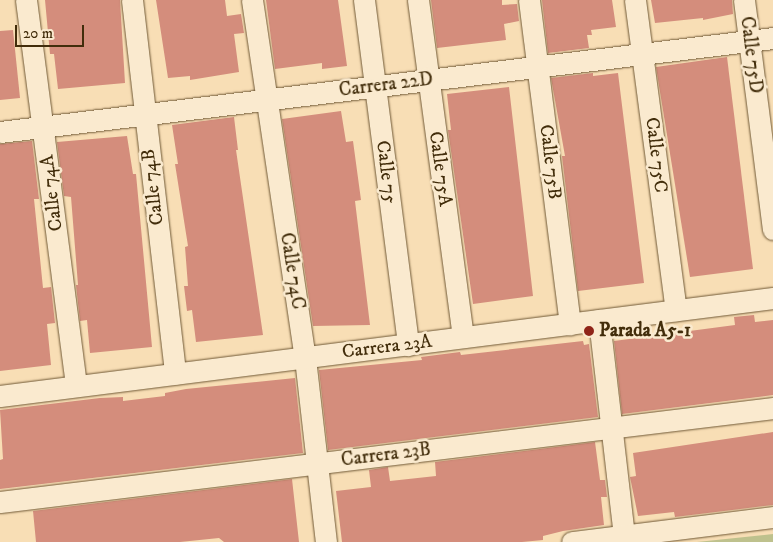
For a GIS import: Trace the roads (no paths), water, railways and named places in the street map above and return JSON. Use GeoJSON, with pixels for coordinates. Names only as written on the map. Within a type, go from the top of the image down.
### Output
{"type":"FeatureCollection","features":[{"type":"Feature","properties":{"kind":"street","name":"Calle 74A"},"geometry":{"type":"LineString","coordinates":[[26,0],[44,127],[76,386]]}},
{"type":"Feature","properties":{"kind":"street","name":"Calle 74B"},"geometry":{"type":"LineString","coordinates":[[132,0],[174,374]]}},
{"type":"Feature","properties":{"kind":"street","name":"Calle 74C"},"geometry":{"type":"LineString","coordinates":[[252,0],[265,100],[305,358],[326,542]]}},
{"type":"Feature","properties":{"kind":"street","name":"Calle 75"},"geometry":{"type":"LineString","coordinates":[[364,0],[408,345]]}},
{"type":"Feature","properties":{"kind":"street","name":"Calle 75A"},"geometry":{"type":"LineString","coordinates":[[418,0],[463,337]]}},
{"type":"Feature","properties":{"kind":"street","name":"Calle 75B"},"geometry":{"type":"LineString","coordinates":[[529,0],[570,324]]}},
{"type":"Feature","properties":{"kind":"street","name":"Calle 75C"},"geometry":{"type":"LineString","coordinates":[[635,0],[676,310]]}},
{"type":"Feature","properties":{"kind":"street","name":"Calle 75D"},"geometry":{"type":"LineString","coordinates":[[744,0],[773,229]]}},
{"type":"Feature","properties":{"kind":"street","name":"Carrera 22D"},"geometry":{"type":"LineString","coordinates":[[0,132],[773,38]]}},
{"type":"Feature","properties":{"kind":"street","name":"Carrera 23A"},"geometry":{"type":"LineString","coordinates":[[0,396],[773,298]]}},
{"type":"Feature","properties":{"kind":"street"},"geometry":{"type":"LineString","coordinates":[[598,320],[624,536]]}},
{"type":"Feature","properties":{"kind":"street","name":"Carrera 23B"},"geometry":{"type":"LineString","coordinates":[[0,502],[773,408]]}},
{"type":"Feature","properties":{"kind":"street"},"geometry":{"type":"LineString","coordinates":[[572,542],[773,517]]}},
{"type":"Feature","properties":{"kind":"place","name":"Parada A5-1"},"geometry":{"type":"Point","coordinates":[589,331]}}]}
